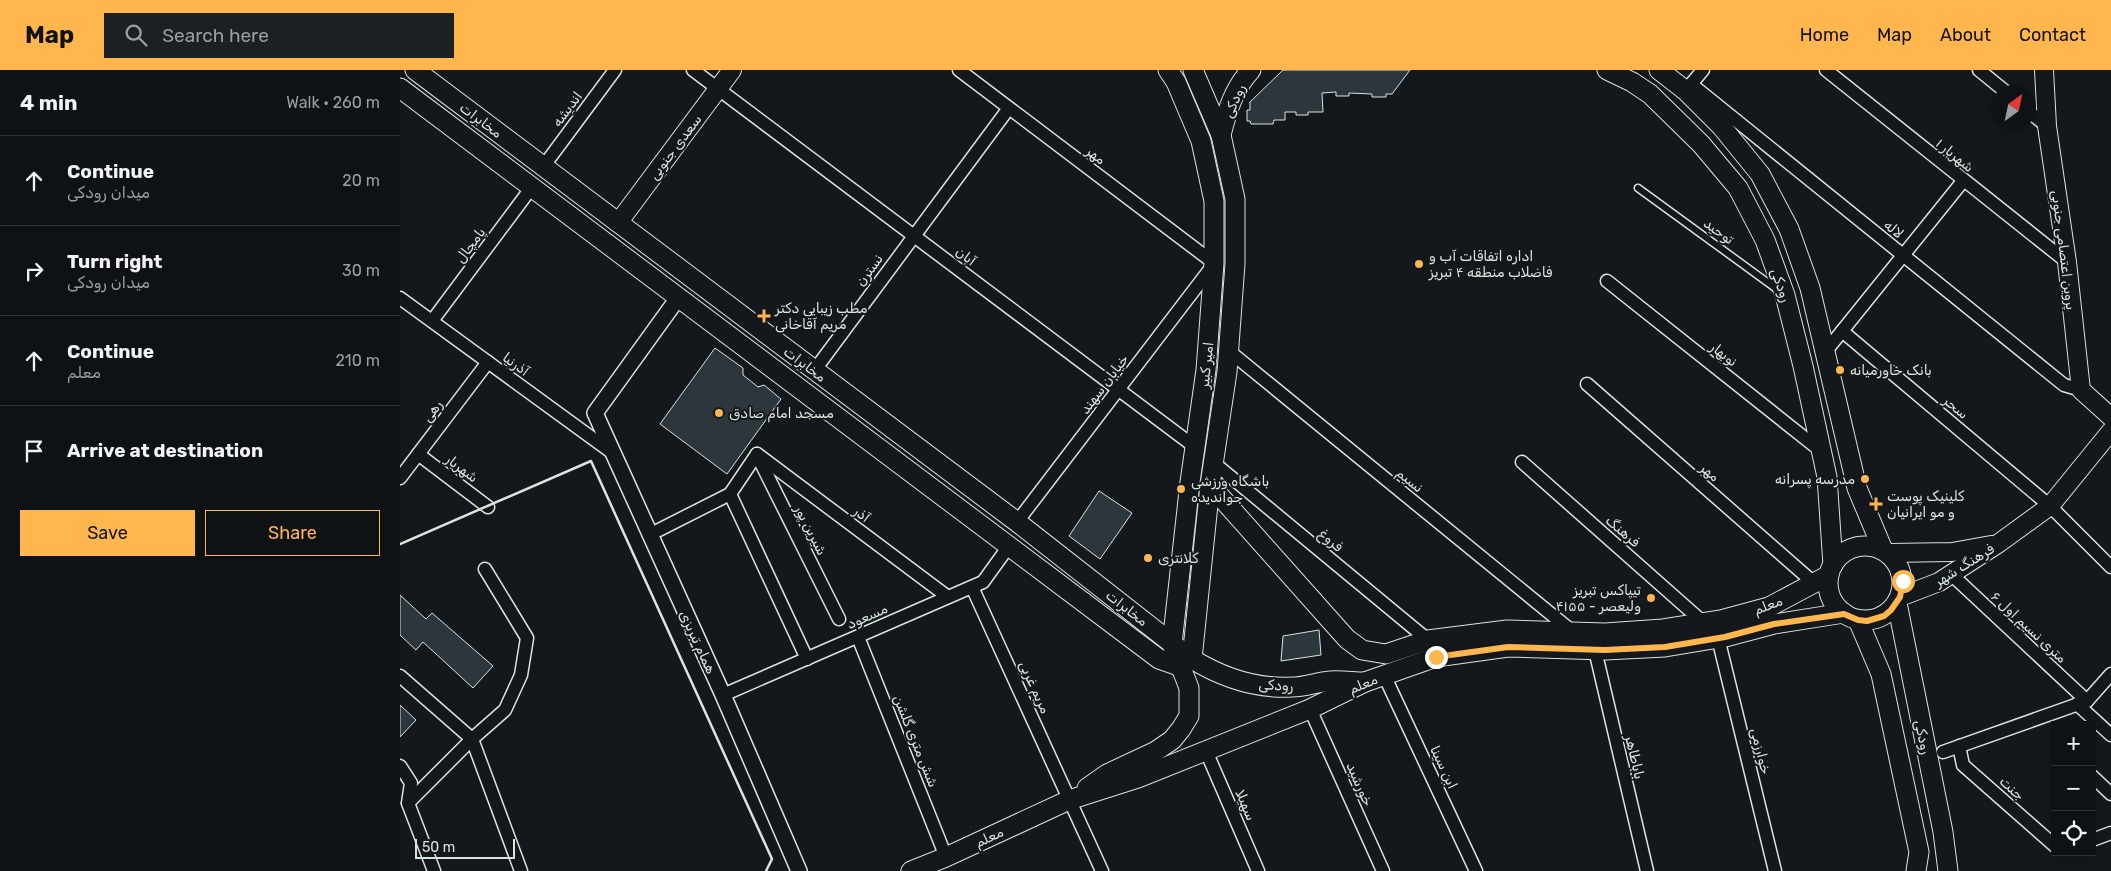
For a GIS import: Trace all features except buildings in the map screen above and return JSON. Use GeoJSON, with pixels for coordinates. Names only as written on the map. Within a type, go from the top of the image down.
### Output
{"type":"FeatureCollection","features":[{"type":"Feature","properties":{"kind":"main road","name":"مخابرات"},"geometry":{"type":"LineString","coordinates":[[415,70],[1017,522],[1172,644],[1186,663]]}},
{"type":"Feature","properties":{"kind":"main road","name":"سعدى جنوبی"},"geometry":{"type":"LineString","coordinates":[[618,223],[732,70]]}},
{"type":"Feature","properties":{"kind":"main road","name":"امیر کبیر"},"geometry":{"type":"LineString","coordinates":[[1168,70],[1176,82],[1201,141],[1214,201],[1214,263],[1206,370],[1190,482],[1172,644]]}},
{"type":"Feature","properties":{"kind":"main road","name":"امیر کبیر"},"geometry":{"type":"LineString","coordinates":[[1186,663],[1229,351],[1235,264],[1235,199],[1221,135],[1193,70]]}},
{"type":"Feature","properties":{"kind":"main road","name":"رودکى"},"geometry":{"type":"LineString","coordinates":[[1221,135],[1229,104],[1245,76],[1251,70]]}},
{"type":"Feature","properties":{"kind":"main road","name":"رودکى"},"geometry":{"type":"LineString","coordinates":[[1606,70],[1632,82],[1650,94],[1701,144],[1738,188],[1765,240],[1785,295],[1827,477],[1825,574]]}},
{"type":"Feature","properties":{"kind":"main road","name":"پروین اعتصامی جنوبی"},"geometry":{"type":"LineString","coordinates":[[2044,70],[2047,126],[2067,262],[2081,390]]}},
{"type":"Feature","properties":{"kind":"main road","name":"رودکى"},"geometry":{"type":"LineString","coordinates":[[1662,72],[1689,88],[1760,174],[1789,229],[1810,288],[1857,488],[1885,552]]}},
{"type":"Feature","properties":{"kind":"main road"},"geometry":{"type":"LineString","coordinates":[[1650,94],[1662,72]]}},
{"type":"Feature","properties":{"kind":"main road","name":"مخابرات"},"geometry":{"type":"LineString","coordinates":[[400,88],[1159,659],[1186,663]]}},
{"type":"Feature","properties":{"kind":"main road"},"geometry":{"type":"LineString","coordinates":[[1777,272],[1802,266]]}},
{"type":"Feature","properties":{"kind":"main road"},"geometry":{"type":"LineString","coordinates":[[2081,390],[2111,416]]}},
{"type":"Feature","properties":{"kind":"main road"},"geometry":{"type":"LineString","coordinates":[[854,430],[866,410]]}},
{"type":"Feature","properties":{"kind":"main road","name":"فرهنگ شهر"},"geometry":{"type":"LineString","coordinates":[[1899,600],[1939,582],[1999,543],[2050,506],[2111,431]]}},
{"type":"Feature","properties":{"kind":"main road"},"geometry":{"type":"LineString","coordinates":[[1190,482],[1210,485]]}},
{"type":"Feature","properties":{"kind":"main road","name":"معلم"},"geometry":{"type":"LineString","coordinates":[[1210,485],[1347,639],[1362,650],[1386,654],[1428,640],[1507,630],[1605,633],[1663,629],[1704,623],[1769,607],[1825,574]]}},
{"type":"Feature","properties":{"kind":"main road"},"geometry":{"type":"LineString","coordinates":[[1885,552],[1952,552],[1999,543]]}},
{"type":"Feature","properties":{"kind":"main road"},"geometry":{"type":"LineString","coordinates":[[1874,546],[1885,552],[1894,559],[1902,573],[1903,589],[1899,600],[1884,616],[1867,621],[1851,617],[1837,608],[1829,592],[1825,574],[1838,557],[1855,547],[1874,546]]}},
{"type":"Feature","properties":{"kind":"main road","name":"رودکی"},"geometry":{"type":"LineString","coordinates":[[1899,600],[1943,832],[1948,871]]}},
{"type":"Feature","properties":{"kind":"main road","name":"معلم"},"geometry":{"type":"LineString","coordinates":[[911,871],[946,857],[1069,800],[1138,778],[1310,709],[1365,682],[1436,657],[1508,647],[1595,650],[1665,647],[1718,638],[1774,624],[1851,617]]}},
{"type":"Feature","properties":{"kind":"main road","name":"رودکی"},"geometry":{"type":"LineString","coordinates":[[1851,617],[1880,674],[1919,852],[1916,871]]}},
{"type":"Feature","properties":{"kind":"main road"},"geometry":{"type":"LineString","coordinates":[[1069,800],[1107,774],[1156,751],[1172,740],[1181,730],[1189,716],[1190,701],[1186,663]]}},
{"type":"Feature","properties":{"kind":"main road","name":"رودکی"},"geometry":{"type":"LineString","coordinates":[[1186,663],[1232,679],[1266,687],[1294,687],[1331,681],[1365,682]]}},
{"type":"Feature","properties":{"kind":"street","name":"اندیشه"},"geometry":{"type":"LineString","coordinates":[[543,167],[615,70]]}},
{"type":"Feature","properties":{"kind":"street","name":"آبان"},"geometry":{"type":"LineString","coordinates":[[693,70],[1195,447]]}},
{"type":"Feature","properties":{"kind":"street","name":"مهر"},"geometry":{"type":"LineString","coordinates":[[959,70],[1214,263]]}},
{"type":"Feature","properties":{"kind":"street"},"geometry":{"type":"LineString","coordinates":[[1689,88],[1703,70]]}},
{"type":"Feature","properties":{"kind":"street","name":"شهریار ۱"},"geometry":{"type":"LineString","coordinates":[[1826,70],[2067,262]]}},
{"type":"Feature","properties":{"kind":"street"},"geometry":{"type":"LineString","coordinates":[[1979,70],[1997,85]]}},
{"type":"Feature","properties":{"kind":"street","name":"لاله"},"geometry":{"type":"LineString","coordinates":[[1689,88],[2064,385],[2081,390]]}},
{"type":"Feature","properties":{"kind":"street","name":"نسترن"},"geometry":{"type":"LineString","coordinates":[[814,371],[1009,108]]}},
{"type":"Feature","properties":{"kind":"street"},"geometry":{"type":"LineString","coordinates":[[2036,117],[2047,126]]}},
{"type":"Feature","properties":{"kind":"street"},"geometry":{"type":"LineString","coordinates":[[1826,351],[1963,181]]}},
{"type":"Feature","properties":{"kind":"street","name":"پامچال"},"geometry":{"type":"LineString","coordinates":[[432,321],[532,187]]}},
{"type":"Feature","properties":{"kind":"street"},"geometry":{"type":"LineString","coordinates":[[1214,263],[1235,264]]}},
{"type":"Feature","properties":{"kind":"street","name":"خیابان سهند"},"geometry":{"type":"LineString","coordinates":[[1017,522],[1214,263]]}},
{"type":"Feature","properties":{"kind":"street","name":"نوبهار"},"geometry":{"type":"LineString","coordinates":[[1607,281],[1821,451]]}},
{"type":"Feature","properties":{"kind":"street","name":"آذرنیا"},"geometry":{"type":"LineString","coordinates":[[400,298],[614,454]]}},
{"type":"Feature","properties":{"kind":"street","name":"همام تبریزی"},"geometry":{"type":"LineString","coordinates":[[678,298],[595,413],[799,871]]}},
{"type":"Feature","properties":{"kind":"street","name":"سحر"},"geometry":{"type":"LineString","coordinates":[[1842,332],[2050,506],[2111,567]]}},
{"type":"Feature","properties":{"kind":"street","name":"نسیم"},"geometry":{"type":"LineString","coordinates":[[1229,351],[1573,632]]}},
{"type":"Feature","properties":{"kind":"street","name":"رهی"},"geometry":{"type":"LineString","coordinates":[[400,478],[488,362]]}},
{"type":"Feature","properties":{"kind":"street","name":"مهر"},"geometry":{"type":"LineString","coordinates":[[1586,384],[1825,574]]}},
{"type":"Feature","properties":{"kind":"street","name":"شهریار"},"geometry":{"type":"LineString","coordinates":[[418,454],[488,507]]}},
{"type":"Feature","properties":{"kind":"street"},"geometry":{"type":"LineString","coordinates":[[649,535],[730,494],[757,454]]}},
{"type":"Feature","properties":{"kind":"street","name":"آذر"},"geometry":{"type":"LineString","coordinates":[[757,454],[948,597]]}},
{"type":"Feature","properties":{"kind":"street","name":"شیرین پور"},"geometry":{"type":"LineString","coordinates":[[757,454],[839,619]]}},
{"type":"Feature","properties":{"kind":"street","name":"فرهنگ"},"geometry":{"type":"LineString","coordinates":[[1522,462],[1704,623]]}},
{"type":"Feature","properties":{"kind":"street","name":"فروغ"},"geometry":{"type":"LineString","coordinates":[[1214,463],[1428,640]]}},
{"type":"Feature","properties":{"kind":"street"},"geometry":{"type":"LineString","coordinates":[[730,494],[807,659]]}},
{"type":"Feature","properties":{"kind":"street","name":"مسعود"},"geometry":{"type":"LineString","coordinates":[[722,695],[983,582],[1009,546]]}},
{"type":"Feature","properties":{"kind":"street"},"geometry":{"type":"LineString","coordinates":[[408,803],[472,739],[505,710],[521,675],[527,638],[485,569]]}},
{"type":"Feature","properties":{"kind":"street","name":"۶ متری نسیم اول"},"geometry":{"type":"LineString","coordinates":[[1951,574],[2111,734]]}},
{"type":"Feature","properties":{"kind":"street","name":"مریم غربی"},"geometry":{"type":"LineString","coordinates":[[972,587],[1102,871]]}},
{"type":"Feature","properties":{"kind":"street","name":"شش متری گلشن"},"geometry":{"type":"LineString","coordinates":[[858,637],[946,857]]}},
{"type":"Feature","properties":{"kind":"street","name":"خوارزمی"},"geometry":{"type":"LineString","coordinates":[[1718,638],[1775,871]]}},
{"type":"Feature","properties":{"kind":"street","name":"باباطاهر"},"geometry":{"type":"LineString","coordinates":[[1595,650],[1647,871]]}},
{"type":"Feature","properties":{"kind":"street"},"geometry":{"type":"LineString","coordinates":[[1943,752],[2082,703],[2111,674]]}},
{"type":"Feature","properties":{"kind":"street","name":"ابن سینا"},"geometry":{"type":"LineString","coordinates":[[1384,675],[1476,871]]}},
{"type":"Feature","properties":{"kind":"street"},"geometry":{"type":"LineString","coordinates":[[400,676],[472,739],[521,871]]}},
{"type":"Feature","properties":{"kind":"street","name":"خورشید"},"geometry":{"type":"LineString","coordinates":[[1310,709],[1383,871]]}},
{"type":"Feature","properties":{"kind":"street","name":"جنت"},"geometry":{"type":"LineString","coordinates":[[1959,746],[1963,765],[2051,842]]}},
{"type":"Feature","properties":{"kind":"street","name":"سهیلا"},"geometry":{"type":"LineString","coordinates":[[1206,751],[1258,871]]}},
{"type":"Feature","properties":{"kind":"street"},"geometry":{"type":"LineString","coordinates":[[400,766],[411,783],[408,803],[434,871]]}},
{"type":"Feature","properties":{"kind":"street"},"geometry":{"type":"LineString","coordinates":[[2096,780],[2111,794]]}},
{"type":"Feature","properties":{"kind":"street"},"geometry":{"type":"LineString","coordinates":[[2096,839],[2111,833]]}},
{"type":"Feature","properties":{"kind":"lane","name":"توحید"},"geometry":{"type":"LineString","coordinates":[[1638,188],[1785,295]]}},
{"type":"Feature","properties":{"kind":"wall"},"geometry":{"type":"LineString","coordinates":[[400,544],[591,461],[772,859],[766,871]]}},
{"type":"Feature","properties":{"kind":"place","name":"اداره اتفاقات آب و فاضلاب منطقه ۴ تبریز"},"geometry":{"type":"Point","coordinates":[1419,264]}},
{"type":"Feature","properties":{"kind":"place","name":"مطب زیبایی دکتر مریم آقاخانی"},"geometry":{"type":"Point","coordinates":[764,316]}},
{"type":"Feature","properties":{"kind":"place","name":"بانک خاورمیانه"},"geometry":{"type":"Point","coordinates":[1840,370]}},
{"type":"Feature","properties":{"kind":"place","name":"مسجد امام صادق"},"geometry":{"type":"Point","coordinates":[719,413]}},
{"type":"Feature","properties":{"kind":"place","name":"مدرسه پسرانه"},"geometry":{"type":"Point","coordinates":[1865,479]}},
{"type":"Feature","properties":{"kind":"place","name":"باشگاه ورزشی جواندیده"},"geometry":{"type":"Point","coordinates":[1181,489]}},
{"type":"Feature","properties":{"kind":"place","name":"کلینیک پوست و مو ایرانیان"},"geometry":{"type":"Point","coordinates":[1876,504]}},
{"type":"Feature","properties":{"kind":"place","name":"کلانتری"},"geometry":{"type":"Point","coordinates":[1148,558]}},
{"type":"Feature","properties":{"kind":"place","name":"تیپاکس تبریز ولیعصر - ۴۱۵۵"},"geometry":{"type":"Point","coordinates":[1651,598]}},
{"type":"Feature","properties":{"kind":"route"},"geometry":{"type":"LineString","coordinates":[[1436,657],[1508,647],[1605,650],[1665,647],[1725,637],[1774,624],[1844,614],[1858,620],[1867,621],[1884,616],[1891,610],[1900,597],[1903,581]]}}]}
